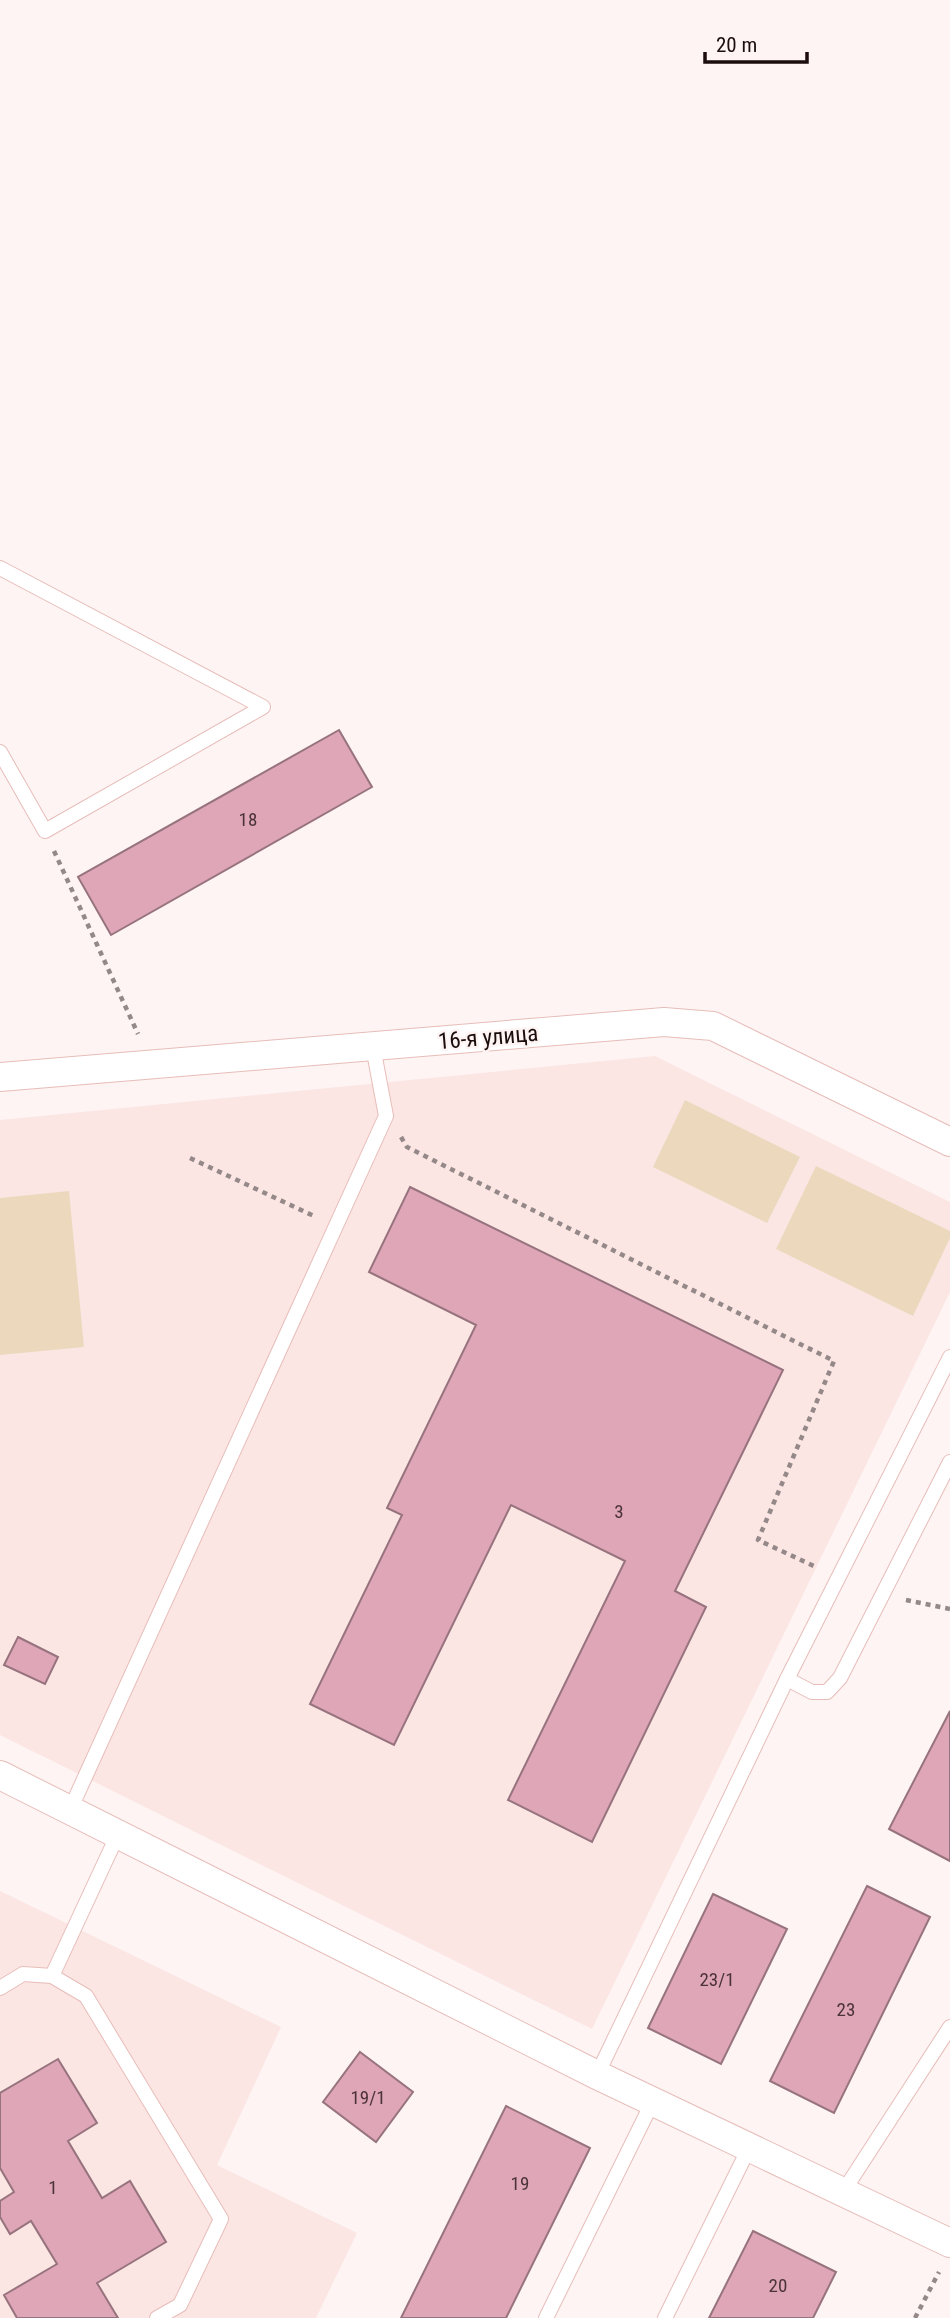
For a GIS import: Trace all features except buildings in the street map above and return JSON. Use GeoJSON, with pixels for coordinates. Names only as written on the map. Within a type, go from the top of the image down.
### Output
{"type":"FeatureCollection","features":[{"type":"Feature","properties":{"kind":"street","name":"16-я улица"},"geometry":{"type":"LineString","coordinates":[[0,1077],[664,1022],[713,1026],[950,1142]]}},
{"type":"Feature","properties":{"kind":"street"},"geometry":{"type":"LineString","coordinates":[[0,1775],[597,2075],[843,2192],[947,2252]]}},
{"type":"Feature","properties":{"kind":"lane"},"geometry":{"type":"LineString","coordinates":[[0,568],[263,707],[45,831],[0,752]]}},
{"type":"Feature","properties":{"kind":"lane"},"geometry":{"type":"LineString","coordinates":[[70,1810],[386,1116],[373,1047]]}},
{"type":"Feature","properties":{"kind":"lane"},"geometry":{"type":"LineString","coordinates":[[597,2075],[788,1679],[950,1357]]}},
{"type":"Feature","properties":{"kind":"lane"},"geometry":{"type":"LineString","coordinates":[[788,1679],[812,1692],[827,1692],[840,1678],[950,1462]]}},
{"type":"Feature","properties":{"kind":"lane"},"geometry":{"type":"LineString","coordinates":[[52,1976],[118,1834]]}},
{"type":"Feature","properties":{"kind":"lane"},"geometry":{"type":"LineString","coordinates":[[0,1988],[23,1974],[52,1976],[86,1996],[221,2219],[180,2305],[157,2318]]}},
{"type":"Feature","properties":{"kind":"lane"},"geometry":{"type":"LineString","coordinates":[[843,2192],[950,2027]]}},
{"type":"Feature","properties":{"kind":"lane"},"geometry":{"type":"LineString","coordinates":[[546,2318],[653,2101]]}},
{"type":"Feature","properties":{"kind":"lane"},"geometry":{"type":"LineString","coordinates":[[665,2318],[749,2148]]}},
{"type":"Feature","properties":{"kind":"path"},"geometry":{"type":"LineString","coordinates":[[45,831],[153,1065]]}},
{"type":"Feature","properties":{"kind":"path"},"geometry":{"type":"LineString","coordinates":[[386,1116],[407,1147],[834,1361],[758,1540],[839,1577]]}},
{"type":"Feature","properties":{"kind":"path"},"geometry":{"type":"LineString","coordinates":[[190,1158],[336,1226]]}},
{"type":"Feature","properties":{"kind":"path"},"geometry":{"type":"LineString","coordinates":[[883,1595],[950,1609]]}},
{"type":"Feature","properties":{"kind":"path"},"geometry":{"type":"LineString","coordinates":[[915,2318],[947,2252]]}},
{"type":"Feature","properties":{"kind":"shaded area"},"geometry":{"type":"Polygon","coordinates":[[[655,1056],[950,1202],[950,1292],[592,2029],[0,1735],[0,1120],[655,1056]]]}},
{"type":"Feature","properties":{"kind":"shaded area"},"geometry":{"type":"Polygon","coordinates":[[[685,1100],[800,1157],[767,1223],[653,1167],[685,1100]]]}},
{"type":"Feature","properties":{"kind":"shaded area"},"geometry":{"type":"Polygon","coordinates":[[[816,1166],[950,1231],[950,1238],[913,1316],[776,1249],[816,1166]]]}},
{"type":"Feature","properties":{"kind":"shaded area"},"geometry":{"type":"Polygon","coordinates":[[[69,1191],[84,1347],[0,1355],[0,1198],[69,1191]]]}},
{"type":"Feature","properties":{"kind":"shaded area"},"geometry":{"type":"Polygon","coordinates":[[[0,1891],[281,2027],[217,2165],[357,2233],[316,2318],[0,2318],[0,1891]]]}}]}
